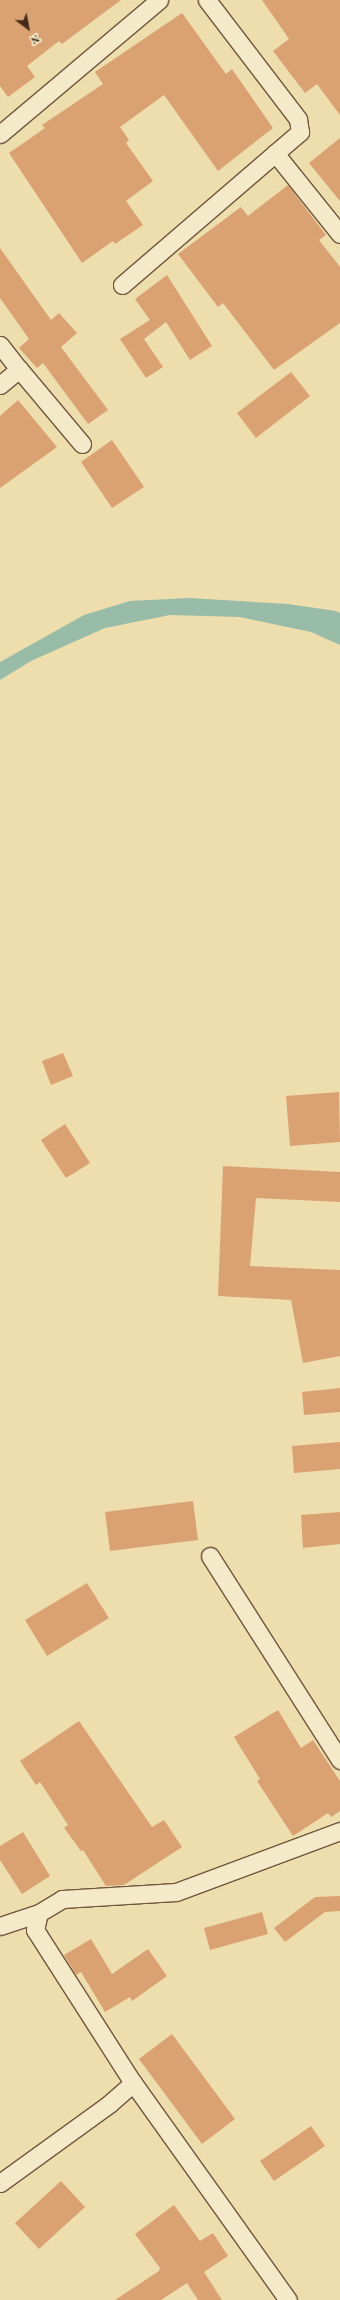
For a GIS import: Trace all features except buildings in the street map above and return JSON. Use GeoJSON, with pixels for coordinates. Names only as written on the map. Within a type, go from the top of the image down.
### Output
{"type":"FeatureCollection","features":[{"type":"Feature","properties":{"kind":"street"},"geometry":{"type":"LineString","coordinates":[[0,134],[159,0]]}},
{"type":"Feature","properties":{"kind":"street"},"geometry":{"type":"LineString","coordinates":[[122,285],[300,132],[298,119],[207,0]]}},
{"type":"Feature","properties":{"kind":"street"},"geometry":{"type":"LineString","coordinates":[[275,153],[340,234]]}},
{"type":"Feature","properties":{"kind":"street"},"geometry":{"type":"LineString","coordinates":[[0,345],[82,444]]}},
{"type":"Feature","properties":{"kind":"street"},"geometry":{"type":"LineString","coordinates":[[0,385],[19,369]]}},
{"type":"Feature","properties":{"kind":"street"},"geometry":{"type":"LineString","coordinates":[[210,1556],[340,1760]]}},
{"type":"Feature","properties":{"kind":"street"},"geometry":{"type":"LineString","coordinates":[[0,1926],[39,1913],[62,1898],[176,1892],[340,1831]]}},
{"type":"Feature","properties":{"kind":"street"},"geometry":{"type":"LineString","coordinates":[[39,1913],[35,1930],[133,2083],[288,2300]]}},
{"type":"Feature","properties":{"kind":"street"},"geometry":{"type":"LineString","coordinates":[[0,2183],[109,2104],[133,2083]]}},
{"type":"Feature","properties":{"kind":"shaded area"},"geometry":{"type":"Polygon","coordinates":[[[189,598],[288,604],[336,611],[340,613],[340,645],[311,632],[240,617],[170,615],[105,628],[31,661],[0,680],[0,662],[84,615],[130,601],[189,598]]]}}]}
